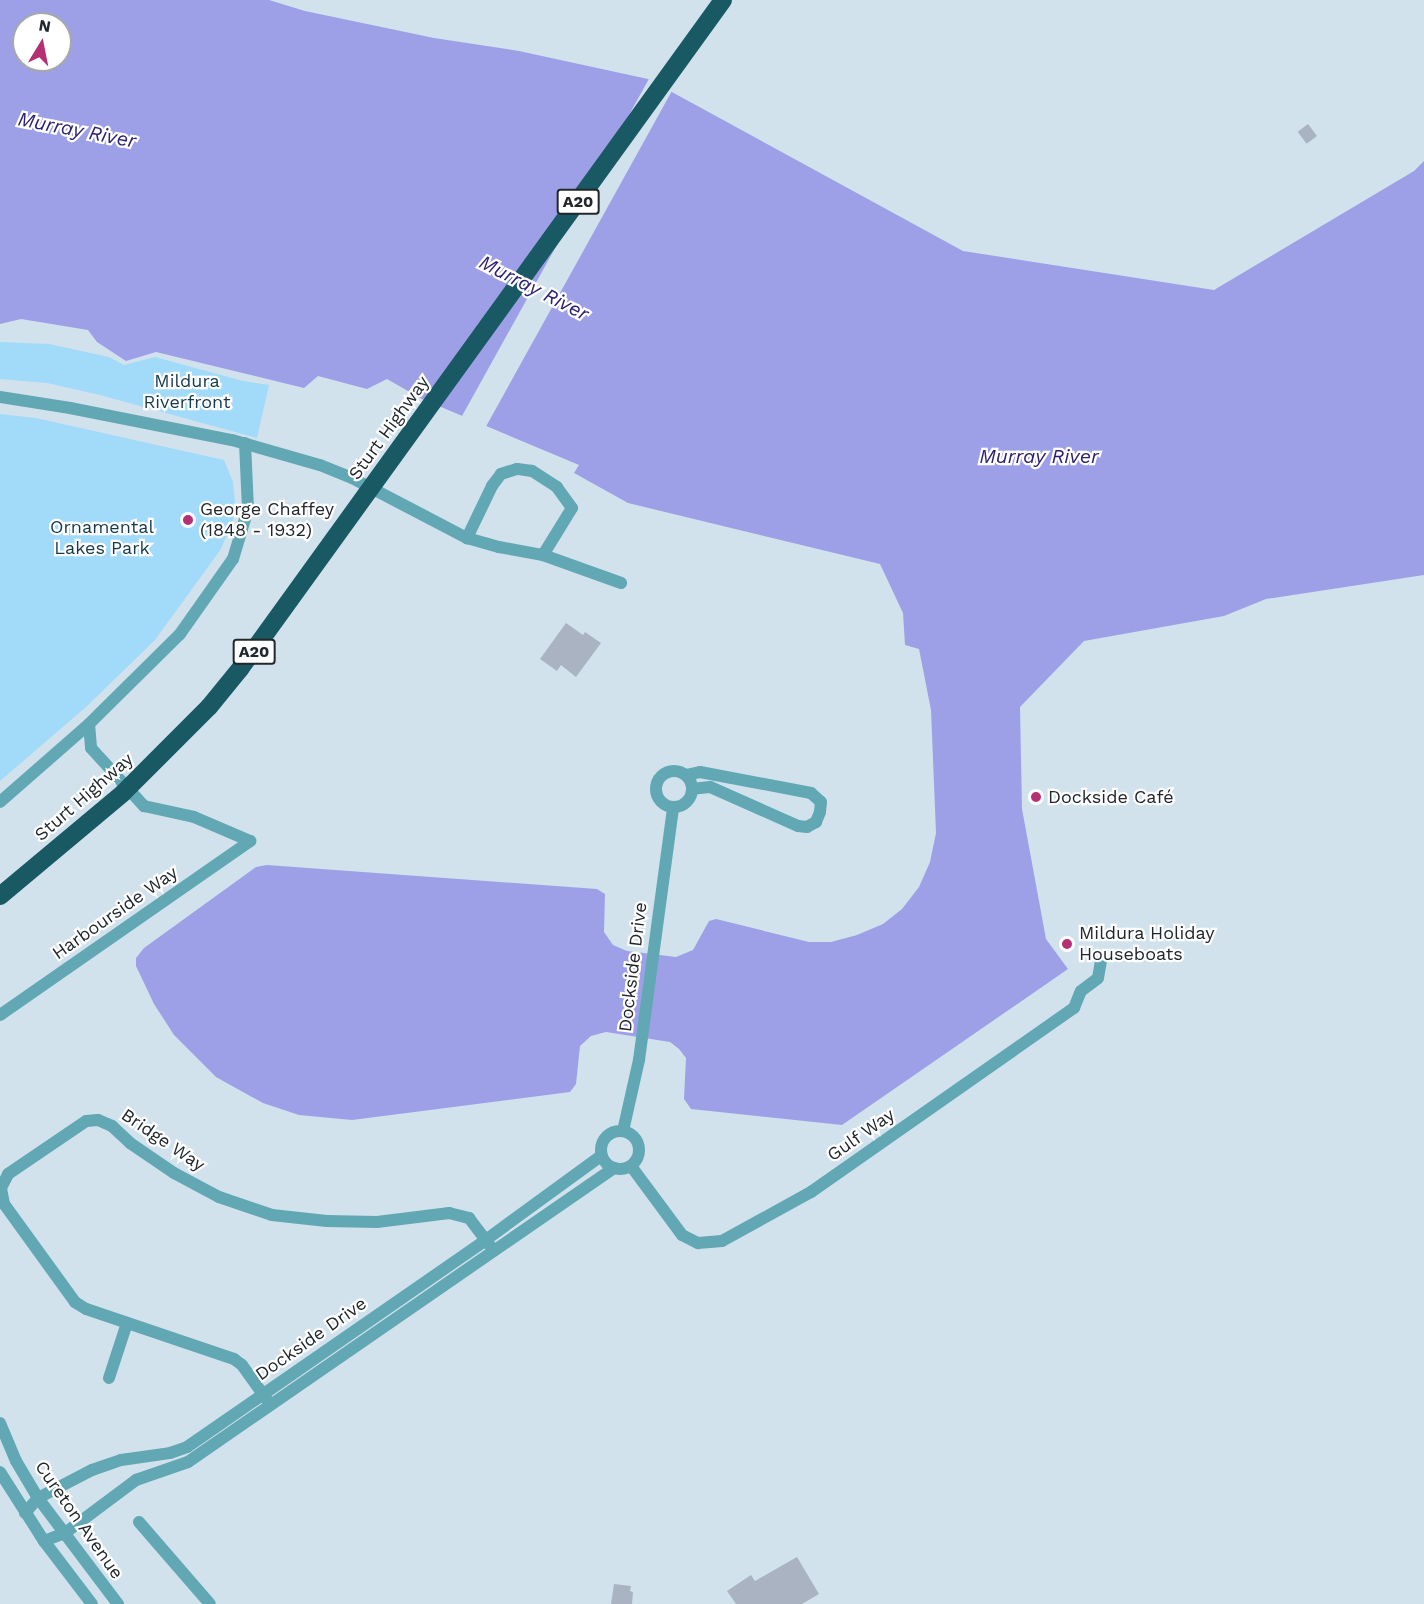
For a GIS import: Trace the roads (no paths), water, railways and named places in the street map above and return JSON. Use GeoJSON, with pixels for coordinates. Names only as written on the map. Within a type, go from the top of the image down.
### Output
{"type":"FeatureCollection","features":[{"type":"Feature","properties":{"kind":"highway","name":"Sturt Highway"},"geometry":{"type":"LineString","coordinates":[[0,896],[94,819],[156,761],[209,707],[240,669],[723,0]]}},
{"type":"Feature","properties":{"kind":"street"},"geometry":{"type":"LineString","coordinates":[[0,398],[69,408],[245,443],[320,465],[352,478],[467,538],[543,555],[621,584]]}},
{"type":"Feature","properties":{"kind":"street"},"geometry":{"type":"LineString","coordinates":[[0,802],[88,724],[180,634],[233,559],[248,509],[245,443]]}},
{"type":"Feature","properties":{"kind":"street"},"geometry":{"type":"LineString","coordinates":[[467,538],[492,486],[501,474],[517,469],[532,471],[558,487],[572,508],[543,555]]}},
{"type":"Feature","properties":{"kind":"street","name":"Harbourside Way"},"geometry":{"type":"LineString","coordinates":[[0,1015],[250,841],[194,817],[144,806],[91,748],[88,724]]}},
{"type":"Feature","properties":{"kind":"street"},"geometry":{"type":"LineString","coordinates":[[686,775],[692,789],[689,798],[682,805],[673,807],[664,804],[658,796],[656,787],[660,778],[667,772],[677,771],[686,775],[700,772],[811,793],[821,802],[820,812],[816,822],[807,827],[798,826],[710,787],[692,789]]}},
{"type":"Feature","properties":{"kind":"street","name":"Dockside Drive"},"geometry":{"type":"LineString","coordinates":[[623,1131],[639,1060],[673,807]]}},
{"type":"Feature","properties":{"kind":"street","name":"Gulf Way"},"geometry":{"type":"LineString","coordinates":[[631,1166],[682,1235],[698,1243],[722,1241],[811,1192],[1074,1008],[1081,991],[1098,978],[1101,961]]}},
{"type":"Feature","properties":{"kind":"street","name":"Bridge Way"},"geometry":{"type":"LineString","coordinates":[[267,1400],[242,1365],[234,1359],[86,1310],[75,1302],[1,1196],[1,1188],[8,1174],[86,1121],[98,1120],[112,1126],[130,1143],[174,1173],[219,1197],[272,1215],[327,1221],[377,1222],[449,1213],[469,1218],[494,1251]]}},
{"type":"Feature","properties":{"kind":"street"},"geometry":{"type":"LineString","coordinates":[[617,1131],[623,1131],[629,1133],[638,1143],[638,1155],[631,1166],[614,1168],[602,1155],[602,1143],[606,1137],[617,1131]]}},
{"type":"Feature","properties":{"kind":"street","name":"Dockside Drive"},"geometry":{"type":"LineString","coordinates":[[44,1541],[64,1533],[136,1480],[188,1462],[267,1400],[602,1155]]}},
{"type":"Feature","properties":{"kind":"street","name":"Dockside Drive"},"geometry":{"type":"LineString","coordinates":[[25,1513],[38,1498],[82,1474],[111,1462],[183,1449],[267,1400],[494,1251],[614,1168]]}},
{"type":"Feature","properties":{"kind":"street"},"geometry":{"type":"LineString","coordinates":[[109,1378],[127,1323]]}},
{"type":"Feature","properties":{"kind":"street","name":"Cureton Avenue"},"geometry":{"type":"LineString","coordinates":[[0,1423],[16,1461],[38,1498],[118,1604]]}},
{"type":"Feature","properties":{"kind":"street"},"geometry":{"type":"LineString","coordinates":[[0,1472],[44,1541],[92,1604]]}},
{"type":"Feature","properties":{"kind":"street"},"geometry":{"type":"LineString","coordinates":[[139,1522],[210,1604]]}},
{"type":"Feature","properties":{"kind":"water","name":"Murray River"},"geometry":{"type":"Polygon","coordinates":[[[0,0],[269,0],[305,11],[434,38],[519,51],[648,79],[963,251],[1214,290],[1414,171],[1424,161],[1424,575],[1266,599],[1224,616],[1084,641],[1020,707],[1022,809],[1046,939],[1068,969],[842,1125],[691,1109],[684,1099],[686,1058],[679,1049],[670,1042],[606,1032],[591,1036],[580,1046],[576,1084],[570,1092],[352,1120],[299,1115],[263,1103],[216,1077],[174,1035],[154,1004],[136,966],[136,958],[144,948],[256,867],[267,865],[597,889],[605,894],[604,932],[613,945],[627,951],[676,957],[693,950],[709,921],[716,919],[809,942],[831,942],[857,935],[883,924],[902,909],[919,887],[930,862],[936,833],[931,710],[919,649],[905,645],[903,613],[880,564],[628,503],[574,473],[579,465],[422,399],[387,379],[367,389],[318,376],[304,388],[156,352],[126,361],[97,342],[88,330],[21,319],[0,324],[0,0]]]}},
{"type":"Feature","properties":{"kind":"place","name":"George Chaffey (1848 - 1932)"},"geometry":{"type":"Point","coordinates":[188,520]}},
{"type":"Feature","properties":{"kind":"place","name":"Dockside Café"},"geometry":{"type":"Point","coordinates":[1036,797]}},
{"type":"Feature","properties":{"kind":"place","name":"Mildura Holiday Houseboats"},"geometry":{"type":"Point","coordinates":[1067,944]}},
{"type":"Feature","properties":{"kind":"park label","name":"Mildura Riverfront"},"geometry":{"type":"Point","coordinates":[187,392]}},
{"type":"Feature","properties":{"kind":"park label","name":"Ornamental Lakes Park"},"geometry":{"type":"Point","coordinates":[102,538]}}]}
